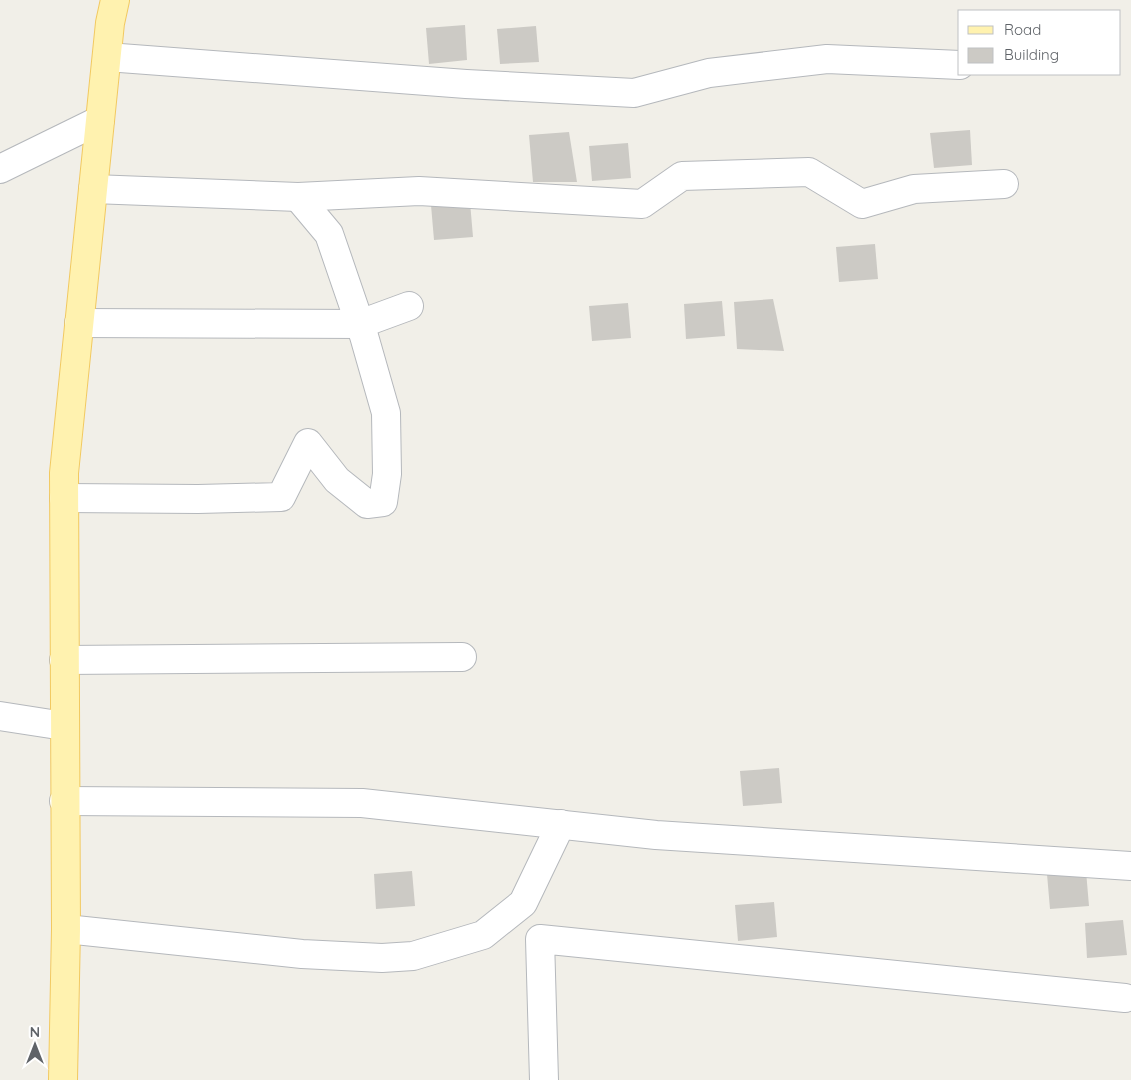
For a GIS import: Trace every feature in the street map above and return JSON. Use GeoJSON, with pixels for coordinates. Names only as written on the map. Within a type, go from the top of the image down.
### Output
{"type":"FeatureCollection","features":[{"type":"Feature","properties":{"kind":"main road"},"geometry":{"type":"LineString","coordinates":[[63,1080],[66,929],[64,473],[100,120],[115,0]]}},
{"type":"Feature","properties":{"kind":"street"},"geometry":{"type":"LineString","coordinates":[[107,57],[466,84],[634,93],[709,73],[827,59],[958,66]]}},
{"type":"Feature","properties":{"kind":"street"},"geometry":{"type":"LineString","coordinates":[[0,169],[100,120]]}},
{"type":"Feature","properties":{"kind":"street"},"geometry":{"type":"LineString","coordinates":[[93,189],[298,197],[419,191],[642,204],[682,176],[809,172],[862,204],[914,189],[1004,184]]}},
{"type":"Feature","properties":{"kind":"street"},"geometry":{"type":"LineString","coordinates":[[64,498],[198,500],[281,497],[308,444],[345,486],[367,504],[383,502],[387,474],[386,413],[360,324],[329,234],[298,197]]}},
{"type":"Feature","properties":{"kind":"street"},"geometry":{"type":"LineString","coordinates":[[79,323],[360,324],[409,306]]}},
{"type":"Feature","properties":{"kind":"street"},"geometry":{"type":"LineString","coordinates":[[64,660],[462,657]]}},
{"type":"Feature","properties":{"kind":"street"},"geometry":{"type":"LineString","coordinates":[[0,716],[64,726]]}},
{"type":"Feature","properties":{"kind":"street"},"geometry":{"type":"LineString","coordinates":[[64,801],[362,803],[656,835],[1131,866]]}},
{"type":"Feature","properties":{"kind":"street"},"geometry":{"type":"LineString","coordinates":[[66,929],[302,954],[382,958],[414,956],[483,935],[523,903],[561,824]]}},
{"type":"Feature","properties":{"kind":"street"},"geometry":{"type":"LineString","coordinates":[[544,1080],[540,939],[1124,998]]}},
{"type":"Feature","properties":{"kind":"building"},"geometry":{"type":"Polygon","coordinates":[[[465,25],[467,60],[429,64],[426,28],[465,25]]]}},
{"type":"Feature","properties":{"kind":"building"},"geometry":{"type":"Polygon","coordinates":[[[536,26],[539,62],[500,64],[497,29],[536,26]]]}},
{"type":"Feature","properties":{"kind":"building"},"geometry":{"type":"Polygon","coordinates":[[[970,130],[972,165],[934,168],[930,133],[970,130]]]}},
{"type":"Feature","properties":{"kind":"building"},"geometry":{"type":"Polygon","coordinates":[[[569,132],[577,182],[533,182],[529,135],[569,132]]]}},
{"type":"Feature","properties":{"kind":"building"},"geometry":{"type":"Polygon","coordinates":[[[628,143],[631,178],[592,181],[589,146],[628,143]]]}},
{"type":"Feature","properties":{"kind":"building"},"geometry":{"type":"Polygon","coordinates":[[[470,202],[473,237],[434,240],[431,205],[470,202]]]}},
{"type":"Feature","properties":{"kind":"building"},"geometry":{"type":"Polygon","coordinates":[[[875,244],[878,279],[839,282],[836,247],[875,244]]]}},
{"type":"Feature","properties":{"kind":"building"},"geometry":{"type":"Polygon","coordinates":[[[773,299],[784,351],[737,349],[734,302],[773,299]]]}},
{"type":"Feature","properties":{"kind":"building"},"geometry":{"type":"Polygon","coordinates":[[[722,301],[725,336],[686,339],[684,304],[722,301]]]}},
{"type":"Feature","properties":{"kind":"building"},"geometry":{"type":"Polygon","coordinates":[[[628,303],[631,338],[592,341],[589,306],[628,303]]]}},
{"type":"Feature","properties":{"kind":"building"},"geometry":{"type":"Polygon","coordinates":[[[779,768],[782,803],[743,806],[740,771],[779,768]]]}},
{"type":"Feature","properties":{"kind":"building"},"geometry":{"type":"Polygon","coordinates":[[[412,871],[415,906],[376,909],[374,874],[412,871]]]}},
{"type":"Feature","properties":{"kind":"building"},"geometry":{"type":"Polygon","coordinates":[[[1086,871],[1089,906],[1050,909],[1047,874],[1086,871]]]}},
{"type":"Feature","properties":{"kind":"building"},"geometry":{"type":"Polygon","coordinates":[[[774,902],[777,937],[738,941],[735,905],[774,902]]]}},
{"type":"Feature","properties":{"kind":"building"},"geometry":{"type":"Polygon","coordinates":[[[1123,920],[1127,955],[1087,958],[1085,923],[1123,920]]]}}]}
